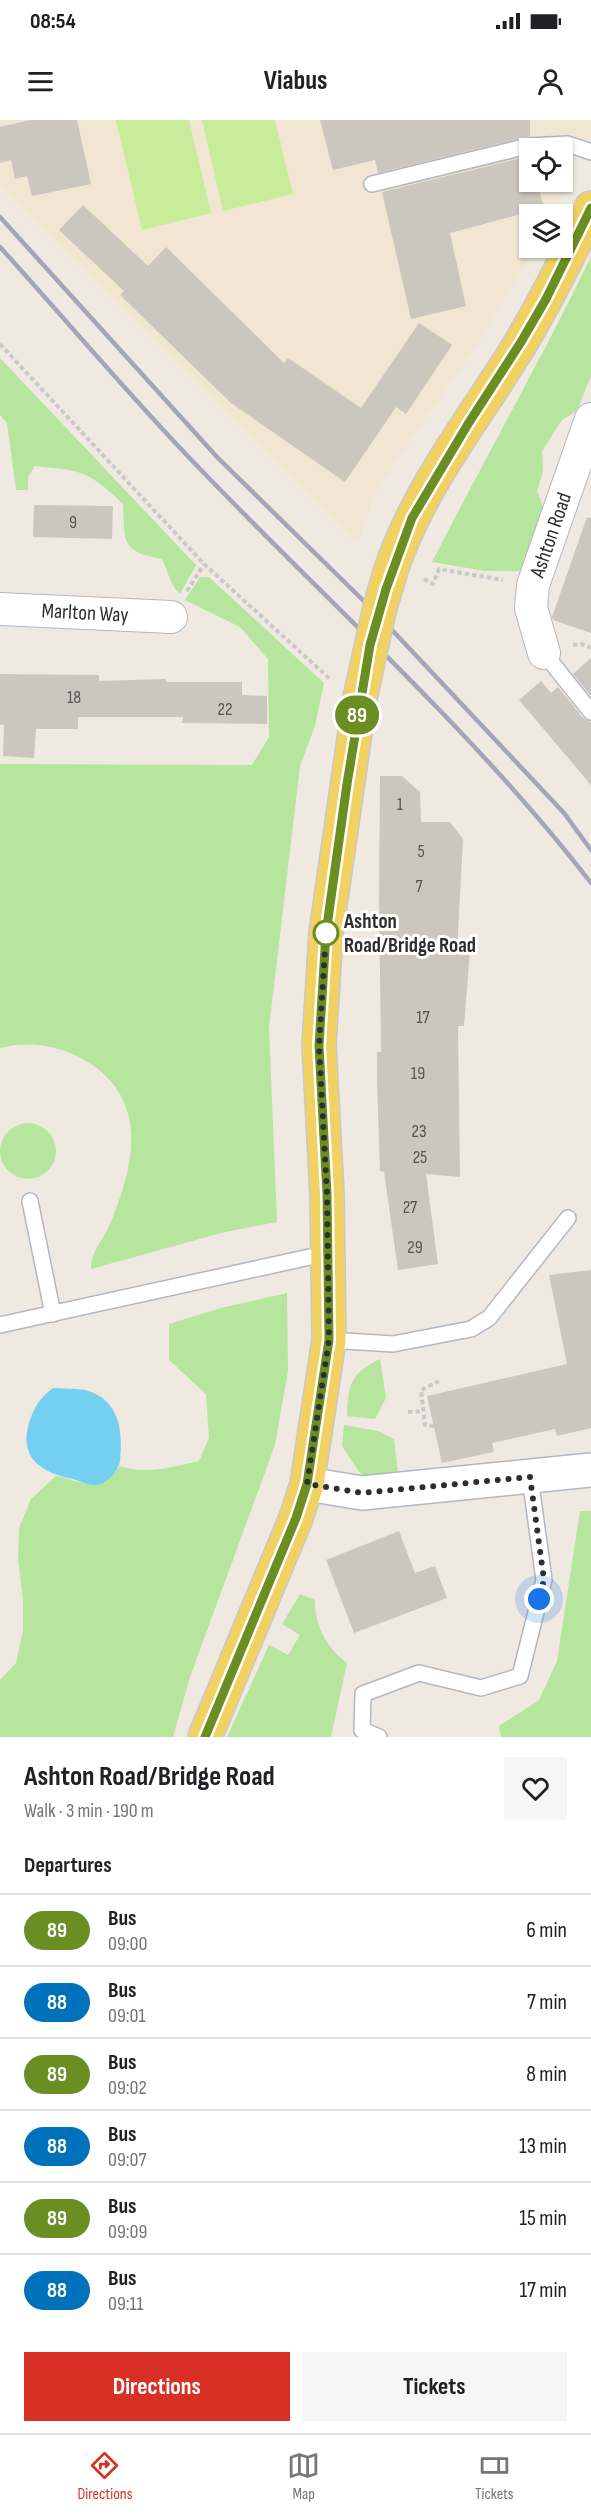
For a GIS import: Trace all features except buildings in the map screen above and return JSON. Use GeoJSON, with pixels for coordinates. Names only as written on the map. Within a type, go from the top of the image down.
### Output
{"type":"FeatureCollection","features":[{"type":"Feature","properties":{"kind":"main road"},"geometry":{"type":"LineString","coordinates":[[205,1737],[296,1518],[307,1484],[329,1340],[327,1194],[319,1046],[326,933],[360,698],[377,617],[412,518],[426,491],[521,342],[546,299],[591,208]]}},
{"type":"Feature","properties":{"kind":"street","name":"Ashton Road"},"geometry":{"type":"LineString","coordinates":[[544,653],[531,608],[533,585],[591,419]]}},
{"type":"Feature","properties":{"kind":"street","name":"Marlton Way"},"geometry":{"type":"LineString","coordinates":[[0,609],[163,608]]}},
{"type":"Feature","properties":{"kind":"street"},"geometry":{"type":"LineString","coordinates":[[307,1484],[362,1493],[591,1470]]}},
{"type":"Feature","properties":{"kind":"lane"},"geometry":{"type":"LineString","coordinates":[[372,184],[528,146],[568,144],[591,152]]}},
{"type":"Feature","properties":{"kind":"lane"},"geometry":{"type":"LineString","coordinates":[[544,653],[591,712]]}},
{"type":"Feature","properties":{"kind":"lane"},"geometry":{"type":"LineString","coordinates":[[30,1201],[52,1314]]}},
{"type":"Feature","properties":{"kind":"lane"},"geometry":{"type":"LineString","coordinates":[[329,1340],[393,1344],[471,1329],[489,1317],[568,1218]]}},
{"type":"Feature","properties":{"kind":"lane"},"geometry":{"type":"LineString","coordinates":[[0,1325],[328,1253]]}},
{"type":"Feature","properties":{"kind":"lane"},"geometry":{"type":"LineString","coordinates":[[380,1737],[362,1730],[363,1694],[419,1673],[482,1688],[520,1676],[544,1580],[530,1477]]}},
{"type":"Feature","properties":{"kind":"path"},"geometry":{"type":"LineString","coordinates":[[0,344],[204,564],[332,681]]}},
{"type":"Feature","properties":{"kind":"path"},"geometry":{"type":"LineString","coordinates":[[424,579],[434,585],[439,569],[533,585]]}},
{"type":"Feature","properties":{"kind":"path"},"geometry":{"type":"LineString","coordinates":[[434,1426],[425,1425],[421,1390],[439,1381]]}},
{"type":"Feature","properties":{"kind":"path"},"geometry":{"type":"LineString","coordinates":[[408,1412],[423,1411]]}},
{"type":"Feature","properties":{"kind":"shaded area"},"geometry":{"type":"Polygon","coordinates":[[[0,120],[591,120],[591,135],[573,172],[573,138],[519,138],[519,192],[564,192],[558,204],[519,204],[519,258],[529,258],[476,346],[380,484],[370,506],[358,545],[0,187],[0,120]]]}},
{"type":"Feature","properties":{"kind":"green space"},"geometry":{"type":"Polygon","coordinates":[[[116,120],[189,120],[211,213],[142,230],[116,120]]]}},
{"type":"Feature","properties":{"kind":"green space"},"geometry":{"type":"Polygon","coordinates":[[[202,120],[275,120],[293,194],[223,211],[202,120]]]}},
{"type":"Feature","properties":{"kind":"green space"},"geometry":{"type":"Polygon","coordinates":[[[591,257],[591,376],[577,411],[562,420],[542,451],[543,472],[537,491],[544,509],[522,571],[485,571],[432,562],[552,334],[591,257]]]}},
{"type":"Feature","properties":{"kind":"green space"},"geometry":{"type":"Polygon","coordinates":[[[0,358],[196,565],[180,594],[171,582],[162,559],[138,552],[128,543],[125,536],[123,504],[92,478],[74,471],[35,466],[28,477],[28,490],[16,490],[7,423],[0,415],[0,358]]]}},
{"type":"Feature","properties":{"kind":"green space"},"geometry":{"type":"Polygon","coordinates":[[[200,577],[209,577],[324,683],[315,726],[300,766],[269,1028],[277,1222],[225,1232],[91,1269],[95,1251],[110,1224],[125,1181],[130,1159],[129,1117],[122,1098],[110,1080],[81,1058],[47,1046],[24,1045],[0,1048],[0,764],[252,765],[269,737],[268,659],[240,627],[185,600],[200,577]]]}},
{"type":"Feature","properties":{"kind":"green space"},"geometry":{"type":"Polygon","coordinates":[[[22,1123],[34,1123],[44,1127],[52,1135],[56,1151],[52,1167],[44,1175],[34,1179],[22,1179],[12,1175],[4,1167],[0,1157],[0,1145],[4,1135],[12,1127],[22,1123]]]}},
{"type":"Feature","properties":{"kind":"green space"},"geometry":{"type":"Polygon","coordinates":[[[287,1293],[288,1371],[275,1445],[190,1677],[173,1737],[0,1737],[0,1680],[16,1663],[23,1630],[23,1599],[18,1560],[19,1528],[31,1499],[56,1476],[91,1484],[104,1480],[120,1466],[149,1470],[199,1461],[209,1438],[206,1394],[169,1360],[169,1324],[221,1308],[287,1293]]]}},
{"type":"Feature","properties":{"kind":"green space"},"geometry":{"type":"Polygon","coordinates":[[[380,1359],[386,1398],[375,1419],[347,1416],[348,1396],[353,1381],[363,1369],[380,1359]]]}},
{"type":"Feature","properties":{"kind":"green space"},"geometry":{"type":"Polygon","coordinates":[[[344,1425],[378,1431],[394,1439],[399,1481],[378,1483],[359,1472],[342,1446],[344,1425]]]}},
{"type":"Feature","properties":{"kind":"green space"},"geometry":{"type":"Polygon","coordinates":[[[580,1511],[591,1511],[591,1737],[501,1737],[499,1726],[539,1700],[557,1661],[580,1511]]]}},
{"type":"Feature","properties":{"kind":"green space"},"geometry":{"type":"Polygon","coordinates":[[[300,1594],[315,1600],[317,1619],[323,1635],[333,1650],[347,1663],[331,1737],[227,1737],[269,1645],[288,1655],[300,1635],[282,1624],[300,1594]]]}},
{"type":"Feature","properties":{"kind":"water"},"geometry":{"type":"Polygon","coordinates":[[[53,1388],[85,1390],[97,1394],[106,1401],[117,1418],[121,1439],[120,1461],[115,1473],[104,1483],[90,1485],[51,1472],[35,1461],[29,1453],[27,1433],[30,1420],[39,1402],[53,1388]]]}},
{"type":"Feature","properties":{"kind":"railway"},"geometry":{"type":"LineString","coordinates":[[0,217],[217,457],[377,614],[564,813],[591,850]]}},
{"type":"Feature","properties":{"kind":"railway"},"geometry":{"type":"LineString","coordinates":[[0,247],[177,445],[452,723],[547,828],[591,883]]}},
{"type":"Feature","properties":{"kind":"bus line","name":"89"},"geometry":{"type":"LineString","coordinates":[[205,1737],[296,1518],[307,1484],[329,1340],[327,1194],[319,1046],[326,933],[360,698],[370,645],[399,548],[412,518],[426,491],[546,299],[591,208]]}},
{"type":"Feature","properties":{"kind":"place","name":"Ashton Road/Bridge Road"},"geometry":{"type":"Point","coordinates":[326,933]}},
{"type":"Feature","properties":{"kind":"route"},"geometry":{"type":"LineString","coordinates":[[326,933],[319,1046],[327,1194],[329,1340],[307,1484],[362,1493],[530,1477],[544,1580],[539,1599]]}}]}
